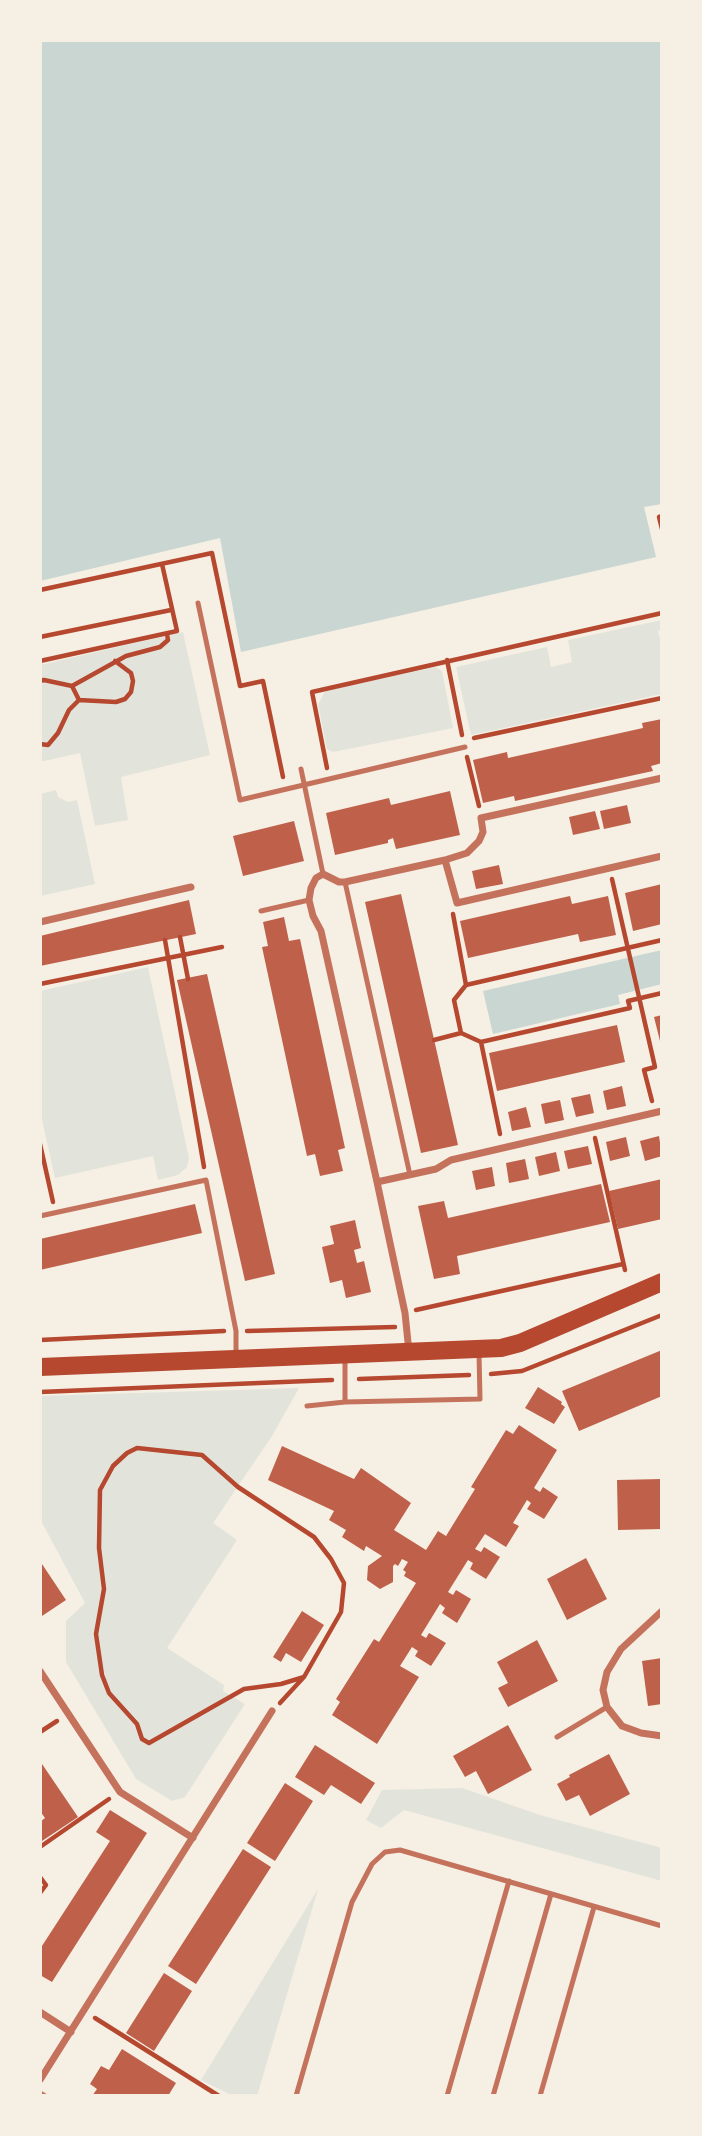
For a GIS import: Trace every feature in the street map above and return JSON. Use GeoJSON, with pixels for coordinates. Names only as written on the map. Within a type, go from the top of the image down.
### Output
{"type":"FeatureCollection","features":[{"type":"Feature","properties":{"kind":"main road"},"geometry":{"type":"LineString","coordinates":[[40,1367],[236,1357],[479,1350],[520,1343],[662,1282]]}},
{"type":"Feature","properties":{"kind":"street"},"geometry":{"type":"LineString","coordinates":[[410,1352],[405,1312],[321,931],[309,900],[311,888],[316,878],[323,874],[345,882],[467,853],[479,841],[483,832],[481,818],[662,778]]}},
{"type":"Feature","properties":{"kind":"street"},"geometry":{"type":"LineString","coordinates":[[446,860],[457,903],[662,856]]}},
{"type":"Feature","properties":{"kind":"street"},"geometry":{"type":"LineString","coordinates":[[40,922],[191,887]]}},
{"type":"Feature","properties":{"kind":"street"},"geometry":{"type":"LineString","coordinates":[[377,1182],[436,1169],[451,1160],[658,1112]]}},
{"type":"Feature","properties":{"kind":"street"},"geometry":{"type":"LineString","coordinates":[[662,1611],[621,1649],[611,1663],[603,1690],[607,1707],[622,1726],[641,1733],[662,1736]]}},
{"type":"Feature","properties":{"kind":"street"},"geometry":{"type":"LineString","coordinates":[[40,1671],[120,1792],[193,1838]]}},
{"type":"Feature","properties":{"kind":"street"},"geometry":{"type":"LineString","coordinates":[[40,2080],[272,1711]]}},
{"type":"Feature","properties":{"kind":"street"},"geometry":{"type":"LineString","coordinates":[[40,2012],[71,2032]]}},
{"type":"Feature","properties":{"kind":"lane"},"geometry":{"type":"LineString","coordinates":[[198,603],[240,800],[465,747]]}},
{"type":"Feature","properties":{"kind":"lane"},"geometry":{"type":"LineString","coordinates":[[302,771],[323,874]]}},
{"type":"Feature","properties":{"kind":"lane"},"geometry":{"type":"LineString","coordinates":[[345,882],[410,1175]]}},
{"type":"Feature","properties":{"kind":"lane"},"geometry":{"type":"LineString","coordinates":[[261,911],[309,900]]}},
{"type":"Feature","properties":{"kind":"lane"},"geometry":{"type":"LineString","coordinates":[[40,1216],[206,1180],[236,1331],[236,1357]]}},
{"type":"Feature","properties":{"kind":"lane"},"geometry":{"type":"LineString","coordinates":[[307,1406],[345,1402],[480,1399],[479,1350]]}},
{"type":"Feature","properties":{"kind":"lane"},"geometry":{"type":"LineString","coordinates":[[345,1354],[345,1402]]}},
{"type":"Feature","properties":{"kind":"lane"},"geometry":{"type":"LineString","coordinates":[[557,1737],[607,1707]]}},
{"type":"Feature","properties":{"kind":"lane"},"geometry":{"type":"LineString","coordinates":[[296,2096],[352,1902],[378,1856],[391,1849],[662,1926]]}},
{"type":"Feature","properties":{"kind":"lane"},"geometry":{"type":"LineString","coordinates":[[447,2096],[509,1881]]}},
{"type":"Feature","properties":{"kind":"lane"},"geometry":{"type":"LineString","coordinates":[[493,2096],[551,1894]]}},
{"type":"Feature","properties":{"kind":"lane"},"geometry":{"type":"LineString","coordinates":[[540,2096],[594,1907]]}},
{"type":"Feature","properties":{"kind":"lane"},"geometry":{"type":"LineString","coordinates":[[40,2093],[45,2096]]}},
{"type":"Feature","properties":{"kind":"path"},"geometry":{"type":"LineString","coordinates":[[662,516],[659,517],[662,529]]}},
{"type":"Feature","properties":{"kind":"path"},"geometry":{"type":"LineString","coordinates":[[40,590],[212,553],[240,686],[263,681],[283,778],[302,771],[327,769],[312,692],[662,613]]}},
{"type":"Feature","properties":{"kind":"path"},"geometry":{"type":"LineString","coordinates":[[40,662],[177,631],[162,564]]}},
{"type":"Feature","properties":{"kind":"path"},"geometry":{"type":"LineString","coordinates":[[40,637],[171,610]]}},
{"type":"Feature","properties":{"kind":"path"},"geometry":{"type":"LineString","coordinates":[[40,681],[72,685],[126,656],[160,647],[168,640],[167,634]]}},
{"type":"Feature","properties":{"kind":"path"},"geometry":{"type":"LineString","coordinates":[[447,660],[463,741],[662,698]]}},
{"type":"Feature","properties":{"kind":"path"},"geometry":{"type":"LineString","coordinates":[[40,744],[48,745],[58,733],[69,710],[79,700],[116,702],[125,699],[131,692],[131,673],[115,661]]}},
{"type":"Feature","properties":{"kind":"path"},"geometry":{"type":"LineString","coordinates":[[72,685],[79,700]]}},
{"type":"Feature","properties":{"kind":"path"},"geometry":{"type":"LineString","coordinates":[[465,747],[481,818]]}},
{"type":"Feature","properties":{"kind":"path"},"geometry":{"type":"LineString","coordinates":[[610,868],[654,1067],[644,1070],[658,1112]]}},
{"type":"Feature","properties":{"kind":"path"},"geometry":{"type":"LineString","coordinates":[[457,903],[453,916],[466,985]]}},
{"type":"Feature","properties":{"kind":"path"},"geometry":{"type":"LineString","coordinates":[[180,937],[188,979]]}},
{"type":"Feature","properties":{"kind":"path"},"geometry":{"type":"LineString","coordinates":[[164,940],[206,1180]]}},
{"type":"Feature","properties":{"kind":"path"},"geometry":{"type":"LineString","coordinates":[[461,1033],[454,1000],[466,985],[662,940]]}},
{"type":"Feature","properties":{"kind":"path"},"geometry":{"type":"LineString","coordinates":[[40,984],[222,947]]}},
{"type":"Feature","properties":{"kind":"path"},"geometry":{"type":"LineString","coordinates":[[434,1040],[461,1033],[481,1042],[629,1008],[628,1001],[639,995],[662,993]]}},
{"type":"Feature","properties":{"kind":"path"},"geometry":{"type":"LineString","coordinates":[[481,1042],[503,1148]]}},
{"type":"Feature","properties":{"kind":"path"},"geometry":{"type":"LineString","coordinates":[[592,1127],[625,1270]]}},
{"type":"Feature","properties":{"kind":"path"},"geometry":{"type":"LineString","coordinates":[[40,1144],[55,1213]]}},
{"type":"Feature","properties":{"kind":"path"},"geometry":{"type":"LineString","coordinates":[[405,1312],[623,1264]]}},
{"type":"Feature","properties":{"kind":"path"},"geometry":{"type":"LineString","coordinates":[[272,1711],[304,1677],[341,1612],[344,1583],[331,1559],[314,1537],[238,1487],[202,1455],[137,1448],[127,1453],[113,1466],[100,1490],[99,1548],[104,1589],[96,1634],[102,1675],[109,1693],[136,1724],[142,1739],[149,1743],[243,1689],[281,1684],[304,1677]]}},
{"type":"Feature","properties":{"kind":"path"},"geometry":{"type":"LineString","coordinates":[[40,1847],[120,1792]]}},
{"type":"Feature","properties":{"kind":"path"},"geometry":{"type":"LineString","coordinates":[[40,1877],[46,1885],[40,1893]]}},
{"type":"Feature","properties":{"kind":"path"},"geometry":{"type":"LineString","coordinates":[[84,2011],[219,2096]]}},
{"type":"Feature","properties":{"kind":"shaded area"},"geometry":{"type":"Polygon","coordinates":[[[40,40],[662,40],[662,504],[644,507],[656,557],[241,652],[220,538],[40,581],[40,40]]]}},
{"type":"Feature","properties":{"kind":"shaded area"},"geometry":{"type":"Polygon","coordinates":[[[662,620],[662,630],[658,631],[662,648],[662,694],[471,735],[456,667],[547,647],[551,667],[572,662],[568,640],[662,620]]]}},
{"type":"Feature","properties":{"kind":"shaded area"},"geometry":{"type":"Polygon","coordinates":[[[183,632],[210,755],[121,777],[128,820],[95,826],[80,753],[40,762],[40,665],[183,632]]]}},
{"type":"Feature","properties":{"kind":"shaded area"},"geometry":{"type":"Polygon","coordinates":[[[435,667],[442,671],[453,728],[333,752],[327,749],[318,705],[325,691],[435,667]]]}},
{"type":"Feature","properties":{"kind":"shaded area"},"geometry":{"type":"Polygon","coordinates":[[[56,790],[58,797],[68,802],[77,800],[95,884],[40,896],[40,794],[56,790]]]}},
{"type":"Feature","properties":{"kind":"shaded area"},"geometry":{"type":"Polygon","coordinates":[[[662,950],[662,984],[618,995],[620,1004],[493,1034],[483,991],[662,950]]]}},
{"type":"Feature","properties":{"kind":"shaded area"},"geometry":{"type":"Polygon","coordinates":[[[148,967],[189,1158],[187,1167],[178,1175],[158,1180],[153,1156],[55,1178],[40,1111],[40,991],[148,967]]]}},
{"type":"Feature","properties":{"kind":"shaded area"},"geometry":{"type":"Polygon","coordinates":[[[299,1388],[272,1436],[213,1523],[237,1540],[167,1648],[224,1685],[223,1691],[245,1704],[185,1797],[172,1801],[136,1779],[66,1662],[66,1621],[85,1603],[40,1519],[40,1396],[299,1388]]]}},
{"type":"Feature","properties":{"kind":"shaded area"},"geometry":{"type":"Polygon","coordinates":[[[462,1788],[540,1815],[662,1848],[662,1881],[404,1810],[381,1828],[366,1820],[382,1790],[462,1788]]]}},
{"type":"Feature","properties":{"kind":"shaded area"},"geometry":{"type":"Polygon","coordinates":[[[318,1889],[257,2096],[233,2096],[201,2080],[318,1889]]]}},
{"type":"Feature","properties":{"kind":"building"},"geometry":{"type":"Polygon","coordinates":[[[662,719],[662,763],[651,766],[653,771],[515,801],[514,796],[483,803],[473,760],[507,752],[508,758],[643,728],[642,723],[662,719]]]}},
{"type":"Feature","properties":{"kind":"building"},"geometry":{"type":"Polygon","coordinates":[[[450,791],[460,835],[396,849],[393,838],[388,840],[388,843],[335,855],[326,813],[389,798],[391,805],[450,791]]]}},
{"type":"Feature","properties":{"kind":"building"},"geometry":{"type":"Polygon","coordinates":[[[627,805],[631,823],[604,829],[600,811],[627,805]]]}},
{"type":"Feature","properties":{"kind":"building"},"geometry":{"type":"Polygon","coordinates":[[[595,811],[600,829],[573,835],[569,817],[595,811]]]}},
{"type":"Feature","properties":{"kind":"building"},"geometry":{"type":"Polygon","coordinates":[[[294,821],[304,861],[243,876],[233,836],[294,821]]]}},
{"type":"Feature","properties":{"kind":"building"},"geometry":{"type":"Polygon","coordinates":[[[499,865],[503,884],[476,889],[472,871],[499,865]]]}},
{"type":"Feature","properties":{"kind":"building"},"geometry":{"type":"Polygon","coordinates":[[[662,884],[662,924],[633,931],[625,893],[662,884]]]}},
{"type":"Feature","properties":{"kind":"building"},"geometry":{"type":"Polygon","coordinates":[[[401,894],[458,1145],[421,1153],[365,902],[401,894]]]}},
{"type":"Feature","properties":{"kind":"building"},"geometry":{"type":"Polygon","coordinates":[[[570,896],[572,904],[608,896],[616,935],[580,942],[578,934],[468,958],[460,921],[570,896]]]}},
{"type":"Feature","properties":{"kind":"building"},"geometry":{"type":"Polygon","coordinates":[[[189,900],[196,934],[40,966],[40,936],[189,900]]]}},
{"type":"Feature","properties":{"kind":"building"},"geometry":{"type":"Polygon","coordinates":[[[284,917],[289,941],[300,939],[345,1148],[338,1150],[343,1171],[320,1176],[315,1154],[307,1156],[262,947],[268,946],[263,922],[284,917]]]}},
{"type":"Feature","properties":{"kind":"building"},"geometry":{"type":"Polygon","coordinates":[[[207,974],[275,1274],[245,1281],[177,980],[207,974]]]}},
{"type":"Feature","properties":{"kind":"building"},"geometry":{"type":"Polygon","coordinates":[[[662,1015],[662,1045],[661,1045],[654,1017],[662,1015]]]}},
{"type":"Feature","properties":{"kind":"building"},"geometry":{"type":"Polygon","coordinates":[[[617,1025],[625,1062],[497,1091],[489,1053],[617,1025]]]}},
{"type":"Feature","properties":{"kind":"building"},"geometry":{"type":"Polygon","coordinates":[[[622,1086],[626,1106],[607,1110],[603,1091],[622,1086]]]}},
{"type":"Feature","properties":{"kind":"building"},"geometry":{"type":"Polygon","coordinates":[[[590,1094],[594,1113],[576,1117],[571,1098],[590,1094]]]}},
{"type":"Feature","properties":{"kind":"building"},"geometry":{"type":"Polygon","coordinates":[[[560,1100],[564,1120],[545,1124],[541,1104],[560,1100]]]}},
{"type":"Feature","properties":{"kind":"building"},"geometry":{"type":"Polygon","coordinates":[[[526,1107],[531,1127],[512,1131],[508,1112],[526,1107]]]}},
{"type":"Feature","properties":{"kind":"building"},"geometry":{"type":"Polygon","coordinates":[[[659,1136],[662,1156],[645,1161],[640,1141],[659,1136]]]}},
{"type":"Feature","properties":{"kind":"building"},"geometry":{"type":"Polygon","coordinates":[[[626,1137],[630,1156],[610,1161],[606,1142],[626,1137]]]}},
{"type":"Feature","properties":{"kind":"building"},"geometry":{"type":"Polygon","coordinates":[[[588,1146],[592,1164],[568,1169],[564,1151],[588,1146]]]}},
{"type":"Feature","properties":{"kind":"building"},"geometry":{"type":"Polygon","coordinates":[[[556,1152],[560,1171],[539,1176],[535,1157],[556,1152]]]}},
{"type":"Feature","properties":{"kind":"building"},"geometry":{"type":"Polygon","coordinates":[[[525,1159],[529,1179],[509,1183],[506,1163],[525,1159]]]}},
{"type":"Feature","properties":{"kind":"building"},"geometry":{"type":"Polygon","coordinates":[[[492,1167],[495,1186],[476,1190],[472,1171],[492,1167]]]}},
{"type":"Feature","properties":{"kind":"building"},"geometry":{"type":"Polygon","coordinates":[[[662,1179],[662,1219],[618,1229],[609,1191],[662,1179]]]}},
{"type":"Feature","properties":{"kind":"building"},"geometry":{"type":"Polygon","coordinates":[[[601,1184],[610,1222],[457,1256],[460,1274],[434,1279],[418,1206],[444,1201],[448,1218],[601,1184]]]}},
{"type":"Feature","properties":{"kind":"building"},"geometry":{"type":"Polygon","coordinates":[[[195,1204],[202,1233],[40,1270],[40,1239],[195,1204]]]}},
{"type":"Feature","properties":{"kind":"building"},"geometry":{"type":"Polygon","coordinates":[[[355,1220],[361,1248],[354,1250],[357,1263],[364,1261],[371,1292],[346,1298],[342,1280],[330,1283],[322,1247],[334,1244],[330,1226],[355,1220]]]}},
{"type":"Feature","properties":{"kind":"building"},"geometry":{"type":"Polygon","coordinates":[[[662,1350],[662,1396],[579,1431],[562,1391],[662,1350]]]}},
{"type":"Feature","properties":{"kind":"building"},"geometry":{"type":"Polygon","coordinates":[[[538,1387],[562,1402],[565,1407],[554,1424],[525,1408],[538,1387]]]}},
{"type":"Feature","properties":{"kind":"building"},"geometry":{"type":"Polygon","coordinates":[[[519,1425],[557,1450],[534,1488],[540,1492],[543,1487],[558,1497],[544,1519],[527,1509],[531,1503],[527,1500],[513,1523],[519,1526],[506,1547],[485,1534],[475,1549],[481,1552],[484,1547],[500,1557],[486,1579],[470,1569],[473,1563],[468,1560],[448,1592],[453,1595],[456,1590],[471,1599],[457,1623],[442,1613],[445,1608],[440,1604],[421,1635],[426,1638],[429,1633],[446,1643],[431,1666],[415,1656],[418,1651],[412,1647],[400,1666],[419,1677],[377,1744],[332,1715],[340,1702],[336,1699],[374,1639],[379,1642],[416,1583],[404,1576],[406,1572],[403,1570],[408,1562],[402,1559],[398,1566],[393,1566],[393,1582],[380,1589],[367,1580],[368,1566],[382,1556],[366,1546],[364,1551],[342,1537],[346,1530],[329,1520],[334,1511],[268,1480],[282,1446],[354,1479],[361,1468],[411,1503],[394,1530],[426,1550],[438,1531],[446,1536],[475,1489],[471,1487],[506,1430],[513,1434],[519,1425]]]}},
{"type":"Feature","properties":{"kind":"building"},"geometry":{"type":"Polygon","coordinates":[[[662,1479],[662,1529],[618,1530],[617,1480],[662,1479]]]}},
{"type":"Feature","properties":{"kind":"building"},"geometry":{"type":"Polygon","coordinates":[[[586,1558],[607,1599],[567,1620],[547,1579],[586,1558]]]}},
{"type":"Feature","properties":{"kind":"building"},"geometry":{"type":"Polygon","coordinates":[[[40,1561],[66,1600],[42,1616],[40,1614],[40,1561]]]}},
{"type":"Feature","properties":{"kind":"building"},"geometry":{"type":"Polygon","coordinates":[[[302,1611],[324,1625],[301,1662],[286,1653],[281,1662],[273,1657],[302,1611]]]}},
{"type":"Feature","properties":{"kind":"building"},"geometry":{"type":"Polygon","coordinates":[[[537,1640],[558,1681],[508,1707],[498,1688],[508,1683],[497,1662],[537,1640]]]}},
{"type":"Feature","properties":{"kind":"building"},"geometry":{"type":"Polygon","coordinates":[[[662,1658],[662,1704],[648,1706],[642,1661],[662,1658]]]}},
{"type":"Feature","properties":{"kind":"building"},"geometry":{"type":"Polygon","coordinates":[[[508,1725],[532,1770],[488,1794],[476,1771],[465,1777],[453,1756],[508,1725]]]}},
{"type":"Feature","properties":{"kind":"building"},"geometry":{"type":"Polygon","coordinates":[[[315,1745],[375,1783],[361,1804],[331,1785],[324,1795],[295,1777],[315,1745]]]}},
{"type":"Feature","properties":{"kind":"building"},"geometry":{"type":"Polygon","coordinates":[[[609,1754],[630,1794],[590,1816],[579,1795],[566,1801],[557,1784],[609,1754]]]}},
{"type":"Feature","properties":{"kind":"building"},"geometry":{"type":"Polygon","coordinates":[[[40,1761],[78,1817],[42,1841],[40,1822],[45,1818],[40,1811],[40,1761]]]}},
{"type":"Feature","properties":{"kind":"building"},"geometry":{"type":"Polygon","coordinates":[[[285,1783],[313,1801],[275,1861],[247,1843],[285,1783]]]}},
{"type":"Feature","properties":{"kind":"building"},"geometry":{"type":"Polygon","coordinates":[[[110,1810],[147,1833],[52,1982],[40,1975],[40,1949],[110,1841],[96,1832],[110,1810]]]}},
{"type":"Feature","properties":{"kind":"building"},"geometry":{"type":"Polygon","coordinates":[[[243,1849],[271,1867],[196,1984],[168,1966],[243,1849]]]}},
{"type":"Feature","properties":{"kind":"building"},"geometry":{"type":"Polygon","coordinates":[[[164,1973],[192,1991],[154,2051],[126,2033],[164,1973]]]}},
{"type":"Feature","properties":{"kind":"building"},"geometry":{"type":"Polygon","coordinates":[[[122,2049],[176,2083],[168,2096],[92,2096],[97,2089],[90,2084],[101,2066],[109,2070],[122,2049]]]}}]}
